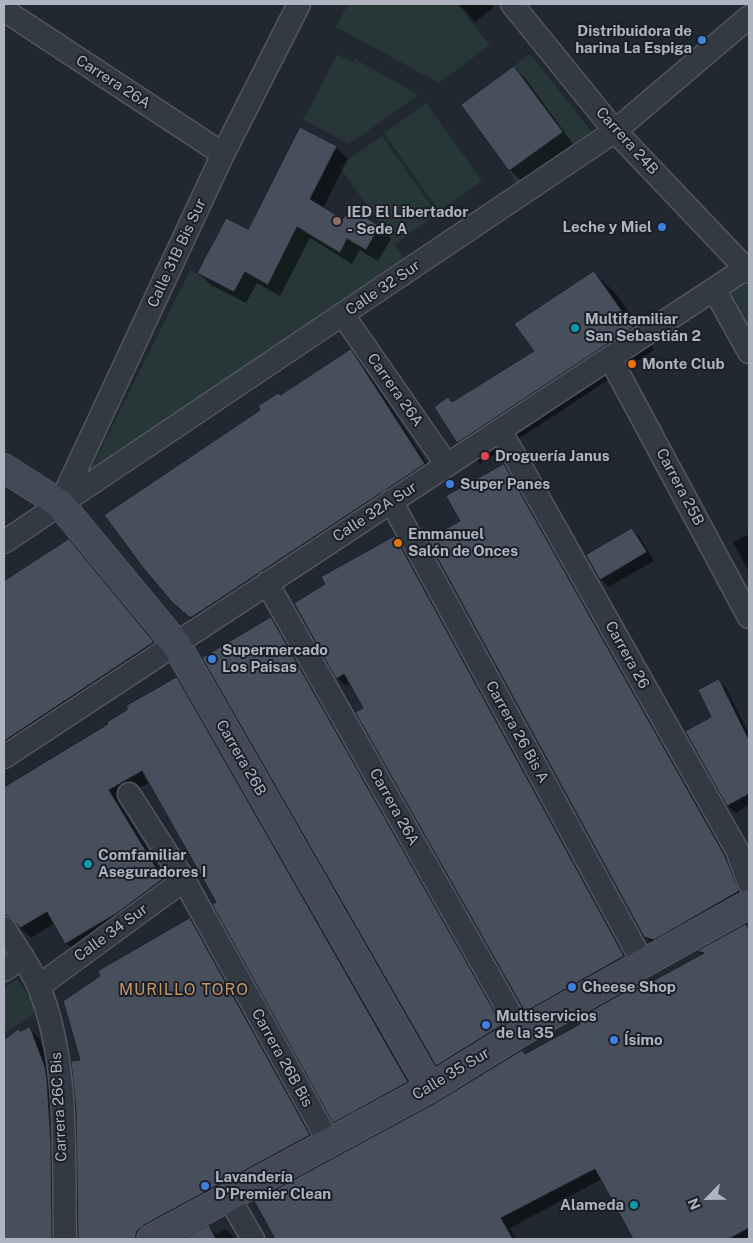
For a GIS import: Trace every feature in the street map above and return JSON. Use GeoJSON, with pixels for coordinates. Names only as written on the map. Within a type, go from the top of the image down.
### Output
{"type":"FeatureCollection","features":[{"type":"Feature","properties":{"kind":"street","name":"Calle 31B Bis Sur"},"geometry":{"type":"LineString","coordinates":[[60,504],[223,154],[299,4]]}},
{"type":"Feature","properties":{"kind":"street","name":"Carrera 24B"},"geometry":{"type":"LineString","coordinates":[[512,4],[615,131],[747,270]]}},
{"type":"Feature","properties":{"kind":"street","name":"Carrera 26A"},"geometry":{"type":"LineString","coordinates":[[4,10],[223,154]]}},
{"type":"Feature","properties":{"kind":"street","name":"Calle 32 Sur"},"geometry":{"type":"LineString","coordinates":[[4,542],[615,131],[749,17]]}},
{"type":"Feature","properties":{"kind":"street","name":"Calle 32A Sur"},"geometry":{"type":"LineString","coordinates":[[4,756],[714,289],[747,270]]}},
{"type":"Feature","properties":{"kind":"street"},"geometry":{"type":"LineString","coordinates":[[714,289],[749,352]]}},
{"type":"Feature","properties":{"kind":"street","name":"Carrera 26A"},"geometry":{"type":"LineString","coordinates":[[343,315],[447,465]]}},
{"type":"Feature","properties":{"kind":"street","name":"Carrera 25B"},"geometry":{"type":"LineString","coordinates":[[610,358],[749,617]]}},
{"type":"Feature","properties":{"kind":"street","name":"Carrera 26"},"geometry":{"type":"LineString","coordinates":[[500,430],[737,850],[749,883]]}},
{"type":"Feature","properties":{"kind":"street","name":"Carrera 26B"},"geometry":{"type":"LineString","coordinates":[[4,468],[60,504],[176,644],[430,1088]]}},
{"type":"Feature","properties":{"kind":"street","name":"Carrera 26 Bis A"},"geometry":{"type":"LineString","coordinates":[[391,501],[643,964]]}},
{"type":"Feature","properties":{"kind":"street","name":"Carrera 26A"},"geometry":{"type":"LineString","coordinates":[[267,583],[521,1032]]}},
{"type":"Feature","properties":{"kind":"street","name":"Carrera 26B Bis"},"geometry":{"type":"LineString","coordinates":[[129,794],[184,880],[329,1142]]}},
{"type":"Feature","properties":{"kind":"street","name":"Calle 34 Sur"},"geometry":{"type":"LineString","coordinates":[[39,986],[184,880]]}},
{"type":"Feature","properties":{"kind":"street","name":"Calle 35 Sur"},"geometry":{"type":"LineString","coordinates":[[151,1239],[430,1088],[521,1032],[749,904]]}},
{"type":"Feature","properties":{"kind":"street","name":"Carrera 26C Bis"},"geometry":{"type":"LineString","coordinates":[[4,928],[39,986],[52,1029],[60,1070],[65,1239]]}},
{"type":"Feature","properties":{"kind":"street"},"geometry":{"type":"LineString","coordinates":[[4,970],[23,957]]}},
{"type":"Feature","properties":{"kind":"street"},"geometry":{"type":"LineString","coordinates":[[228,1196],[253,1239]]}},
{"type":"Feature","properties":{"kind":"shaded area"},"geometry":{"type":"Polygon","coordinates":[[[348,4],[457,4],[490,45],[439,83],[336,27],[348,4]]]}},
{"type":"Feature","properties":{"kind":"shaded area"},"geometry":{"type":"Polygon","coordinates":[[[530,54],[592,132],[516,183],[509,171],[562,132],[514,66],[530,54]]]}},
{"type":"Feature","properties":{"kind":"shaded area"},"geometry":{"type":"Polygon","coordinates":[[[337,55],[353,62],[355,59],[418,95],[349,144],[303,120],[337,55]]]}},
{"type":"Feature","properties":{"kind":"shaded area"},"geometry":{"type":"Polygon","coordinates":[[[426,103],[482,181],[439,211],[384,133],[426,103]]]}},
{"type":"Feature","properties":{"kind":"shaded area"},"geometry":{"type":"Polygon","coordinates":[[[382,136],[437,214],[395,244],[404,259],[89,473],[190,270],[234,292],[245,272],[268,285],[297,227],[339,253],[347,239],[366,250],[381,225],[339,166],[382,136]]]}},
{"type":"Feature","properties":{"kind":"shaded area"},"geometry":{"type":"Polygon","coordinates":[[[749,272],[749,343],[714,289],[749,272]]]}},
{"type":"Feature","properties":{"kind":"shaded area"},"geometry":{"type":"Polygon","coordinates":[[[17,979],[39,1011],[4,1034],[4,988],[17,979]]]}},
{"type":"Feature","properties":{"kind":"building"},"geometry":{"type":"Polygon","coordinates":[[[514,66],[563,132],[509,171],[461,105],[514,66]]]}},
{"type":"Feature","properties":{"kind":"building"},"geometry":{"type":"Polygon","coordinates":[[[300,127],[337,146],[310,199],[343,219],[349,208],[380,226],[366,250],[347,239],[340,253],[297,227],[268,285],[245,272],[234,292],[197,273],[226,218],[248,229],[300,127]]]}},
{"type":"Feature","properties":{"kind":"building","name":"Multifamiliar San Sebastián 2"},"geometry":{"type":"Polygon","coordinates":[[[594,271],[633,327],[457,443],[434,407],[448,397],[452,402],[534,351],[514,324],[594,271]]]}},
{"type":"Feature","properties":{"kind":"building"},"geometry":{"type":"Polygon","coordinates":[[[351,349],[425,464],[192,617],[189,617],[172,602],[144,569],[104,515],[260,410],[258,406],[278,393],[280,395],[351,349]]]}},
{"type":"Feature","properties":{"kind":"building"},"geometry":{"type":"Polygon","coordinates":[[[504,464],[725,856],[739,891],[654,940],[644,937],[427,539],[460,521],[446,496],[504,464]]]}},
{"type":"Feature","properties":{"kind":"building"},"geometry":{"type":"Polygon","coordinates":[[[632,528],[647,552],[600,580],[586,555],[632,528]]]}},
{"type":"Feature","properties":{"kind":"building"},"geometry":{"type":"Polygon","coordinates":[[[395,536],[624,956],[525,1012],[355,712],[363,708],[344,674],[336,679],[294,603],[325,584],[321,577],[395,536]]]}},
{"type":"Feature","properties":{"kind":"building"},"geometry":{"type":"Polygon","coordinates":[[[69,539],[154,642],[4,741],[4,581],[69,539]]]}},
{"type":"Feature","properties":{"kind":"building"},"geometry":{"type":"Polygon","coordinates":[[[271,617],[502,1025],[436,1066],[202,658],[271,617]]]}},
{"type":"Feature","properties":{"kind":"building"},"geometry":{"type":"Polygon","coordinates":[[[177,677],[408,1082],[333,1123],[212,904],[216,902],[142,771],[109,790],[163,879],[117,913],[65,944],[47,912],[20,928],[10,917],[4,915],[4,787],[108,724],[107,722],[128,709],[126,706],[177,677]]]}},
{"type":"Feature","properties":{"kind":"building"},"geometry":{"type":"Polygon","coordinates":[[[719,679],[749,740],[749,794],[727,806],[685,731],[711,717],[698,690],[719,679]]]}},
{"type":"Feature","properties":{"kind":"building"},"geometry":{"type":"Polygon","coordinates":[[[190,918],[310,1135],[144,1225],[137,1231],[135,1239],[78,1239],[76,1111],[71,1061],[80,1060],[63,1001],[100,976],[98,971],[190,918]]]}},
{"type":"Feature","properties":{"kind":"building"},"geometry":{"type":"Polygon","coordinates":[[[746,924],[749,930],[749,1228],[729,1239],[633,1239],[595,1169],[501,1218],[513,1239],[275,1239],[254,1201],[437,1102],[522,1050],[525,1054],[580,1024],[577,1019],[649,978],[651,982],[704,953],[697,951],[746,924]]]}},
{"type":"Feature","properties":{"kind":"building"},"geometry":{"type":"Polygon","coordinates":[[[30,1027],[45,1067],[47,1080],[51,1144],[52,1239],[4,1239],[4,1040],[19,1028],[20,1031],[30,1027]]]}},
{"type":"Feature","properties":{"kind":"building"},"geometry":{"type":"Polygon","coordinates":[[[209,1225],[216,1239],[183,1239],[209,1225]]]}},
{"type":"Feature","properties":{"kind":"place","name":"Distribuidora de harina La Espiga"},"geometry":{"type":"Point","coordinates":[702,40]}},
{"type":"Feature","properties":{"kind":"place","name":"IED El Libertador - Sede A"},"geometry":{"type":"Point","coordinates":[337,221]}},
{"type":"Feature","properties":{"kind":"place","name":"Leche y Miel"},"geometry":{"type":"Point","coordinates":[662,227]}},
{"type":"Feature","properties":{"kind":"place","name":"Multifamiliar San Sebastián 2"},"geometry":{"type":"Point","coordinates":[575,328]}},
{"type":"Feature","properties":{"kind":"place","name":"Monte Club"},"geometry":{"type":"Point","coordinates":[632,364]}},
{"type":"Feature","properties":{"kind":"place","name":"Droguería Janus"},"geometry":{"type":"Point","coordinates":[485,456]}},
{"type":"Feature","properties":{"kind":"place","name":"Super Panes"},"geometry":{"type":"Point","coordinates":[450,484]}},
{"type":"Feature","properties":{"kind":"place","name":"Emmanuel Salón de Onces"},"geometry":{"type":"Point","coordinates":[398,543]}},
{"type":"Feature","properties":{"kind":"place","name":"Supermercado Los Paisas"},"geometry":{"type":"Point","coordinates":[212,659]}},
{"type":"Feature","properties":{"kind":"place","name":"Comfamiliar Aseguradores I"},"geometry":{"type":"Point","coordinates":[88,864]}},
{"type":"Feature","properties":{"kind":"place","name":"Cheese Shop"},"geometry":{"type":"Point","coordinates":[572,987]}},
{"type":"Feature","properties":{"kind":"place","name":"Multiservicios de la 35"},"geometry":{"type":"Point","coordinates":[486,1025]}},
{"type":"Feature","properties":{"kind":"place","name":"Ísimo"},"geometry":{"type":"Point","coordinates":[614,1040]}},
{"type":"Feature","properties":{"kind":"place","name":"Lavandería D'Premier Clean"},"geometry":{"type":"Point","coordinates":[205,1186]}},
{"type":"Feature","properties":{"kind":"place","name":"Alameda"},"geometry":{"type":"Point","coordinates":[634,1205]}},
{"type":"Feature","properties":{"kind":"district","name":"MURILLO TORO"},"geometry":{"type":"Point","coordinates":[184,990]}}]}
